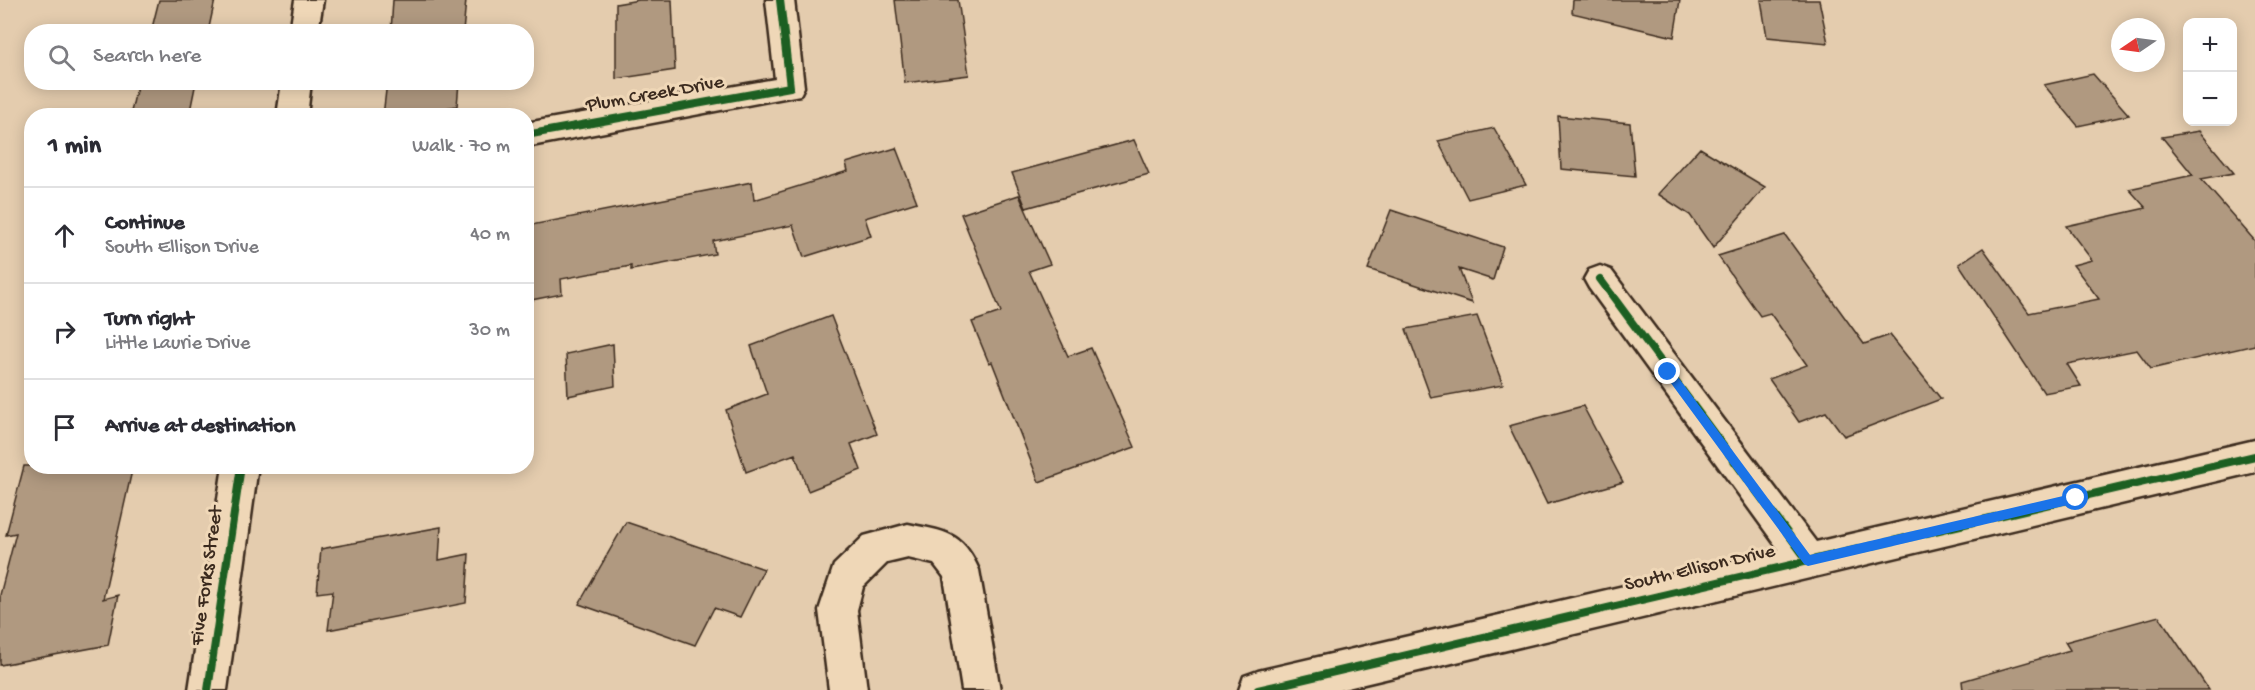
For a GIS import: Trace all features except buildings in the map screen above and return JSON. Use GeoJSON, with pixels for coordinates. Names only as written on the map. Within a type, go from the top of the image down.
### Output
{"type":"FeatureCollection","features":[{"type":"Feature","properties":{"kind":"street"},"geometry":{"type":"LineString","coordinates":[[305,24],[309,0]]}},
{"type":"Feature","properties":{"kind":"street","name":"Plum Creek Drive"},"geometry":{"type":"LineString","coordinates":[[534,134],[790,87],[780,0]]}},
{"type":"Feature","properties":{"kind":"street"},"geometry":{"type":"LineString","coordinates":[[293,108],[296,90]]}},
{"type":"Feature","properties":{"kind":"street"},"geometry":{"type":"LineString","coordinates":[[1600,279],[1808,561]]}},
{"type":"Feature","properties":{"kind":"street","name":"South Ellison Drive"},"geometry":{"type":"LineString","coordinates":[[1258,690],[2255,456]]}},
{"type":"Feature","properties":{"kind":"street","name":"Five Forks Street"},"geometry":{"type":"LineString","coordinates":[[208,690],[240,474]]}},
{"type":"Feature","properties":{"kind":"street"},"geometry":{"type":"LineString","coordinates":[[848,690],[838,610],[847,577],[877,548],[908,541],[945,549],[961,570],[981,690]]}},
{"type":"Feature","properties":{"kind":"cycle path"},"geometry":{"type":"LineString","coordinates":[[534,134],[790,87],[780,0]]}},
{"type":"Feature","properties":{"kind":"cycle path"},"geometry":{"type":"LineString","coordinates":[[1600,279],[1808,561]]}},
{"type":"Feature","properties":{"kind":"cycle path"},"geometry":{"type":"LineString","coordinates":[[1258,690],[2255,456]]}},
{"type":"Feature","properties":{"kind":"cycle path"},"geometry":{"type":"LineString","coordinates":[[208,690],[240,474]]}},
{"type":"Feature","properties":{"kind":"route"},"geometry":{"type":"LineString","coordinates":[[1668,372],[1808,561],[2076,498]]}}]}
